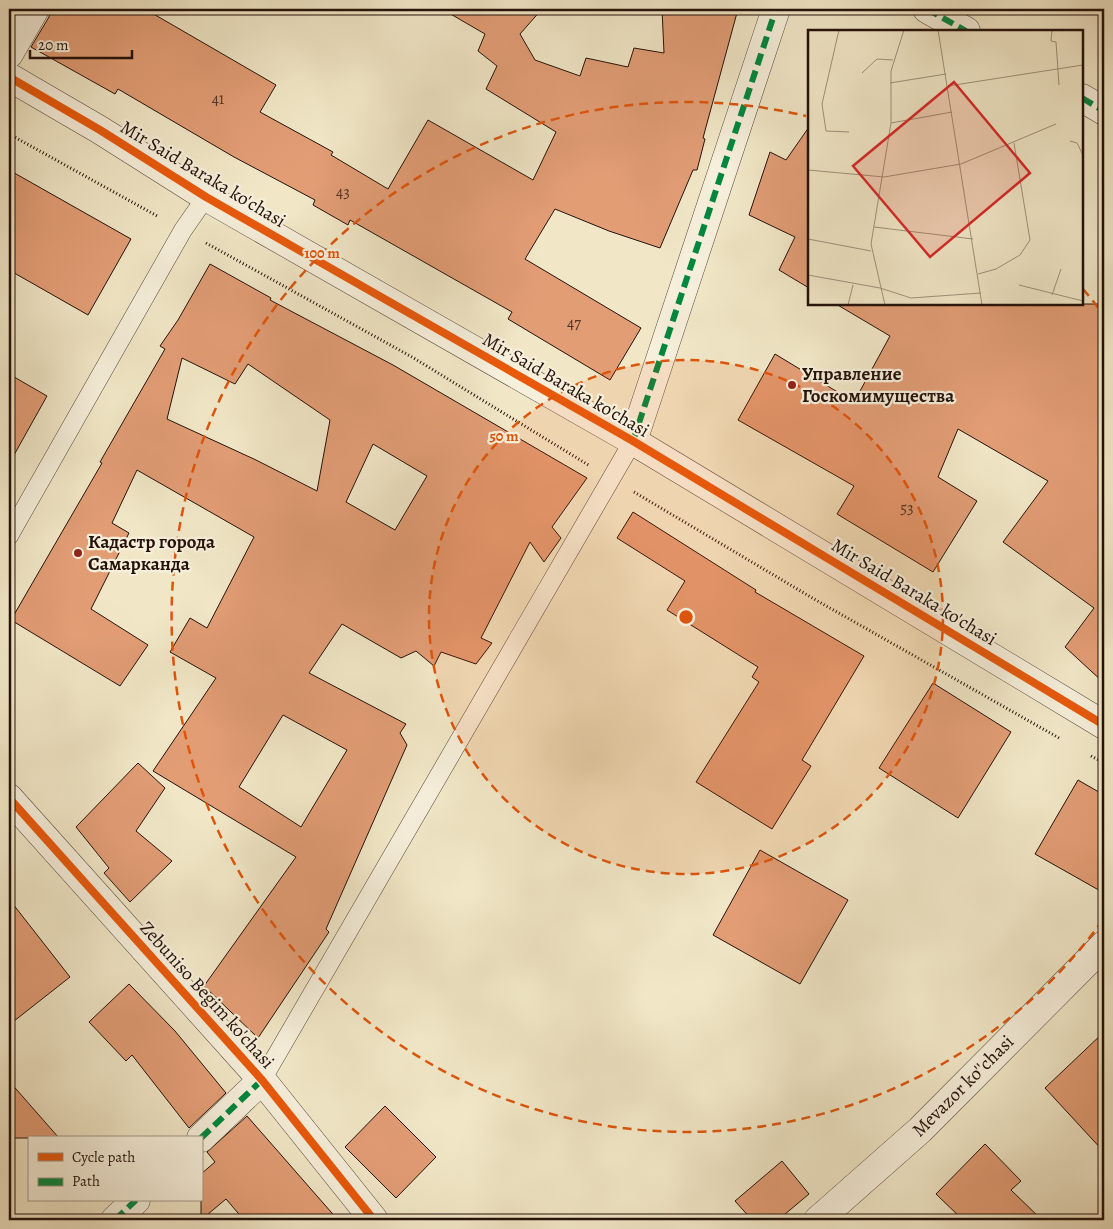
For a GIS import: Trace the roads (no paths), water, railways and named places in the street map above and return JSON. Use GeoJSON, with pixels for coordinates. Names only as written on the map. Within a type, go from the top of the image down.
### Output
{"type":"FeatureCollection","features":[{"type":"Feature","properties":{"kind":"street"},"geometry":{"type":"LineString","coordinates":[[9,54],[35,9]]}},
{"type":"Feature","properties":{"kind":"street"},"geometry":{"type":"LineString","coordinates":[[633,441],[776,9]]}},
{"type":"Feature","properties":{"kind":"street"},"geometry":{"type":"LineString","coordinates":[[927,9],[964,30]]}},
{"type":"Feature","properties":{"kind":"street","name":"Mir Said Baraka ko'chasi"},"geometry":{"type":"LineString","coordinates":[[9,78],[100,130],[206,197],[633,441],[1104,724]]}},
{"type":"Feature","properties":{"kind":"street"},"geometry":{"type":"LineString","coordinates":[[1083,99],[1104,111]]}},
{"type":"Feature","properties":{"kind":"street","name":"Zebuniso Begim ko'chasi"},"geometry":{"type":"LineString","coordinates":[[9,798],[262,1080],[374,1220]]}},
{"type":"Feature","properties":{"kind":"street","name":"Mevazor ko''chasi"},"geometry":{"type":"LineString","coordinates":[[818,1220],[920,1130],[1104,946]]}},
{"type":"Feature","properties":{"kind":"street"},"geometry":{"type":"LineString","coordinates":[[202,1137],[262,1080]]}},
{"type":"Feature","properties":{"kind":"street"},"geometry":{"type":"LineString","coordinates":[[115,1220],[134,1202]]}},
{"type":"Feature","properties":{"kind":"lane"},"geometry":{"type":"LineString","coordinates":[[9,536],[182,230],[206,197]]}},
{"type":"Feature","properties":{"kind":"lane"},"geometry":{"type":"LineString","coordinates":[[262,1080],[633,441]]}},
{"type":"Feature","properties":{"kind":"place","name":"Управление Госкомимущества"},"geometry":{"type":"Point","coordinates":[792,385]}},
{"type":"Feature","properties":{"kind":"place","name":"Кадастр города Самарканда"},"geometry":{"type":"Point","coordinates":[78,553]}}]}
